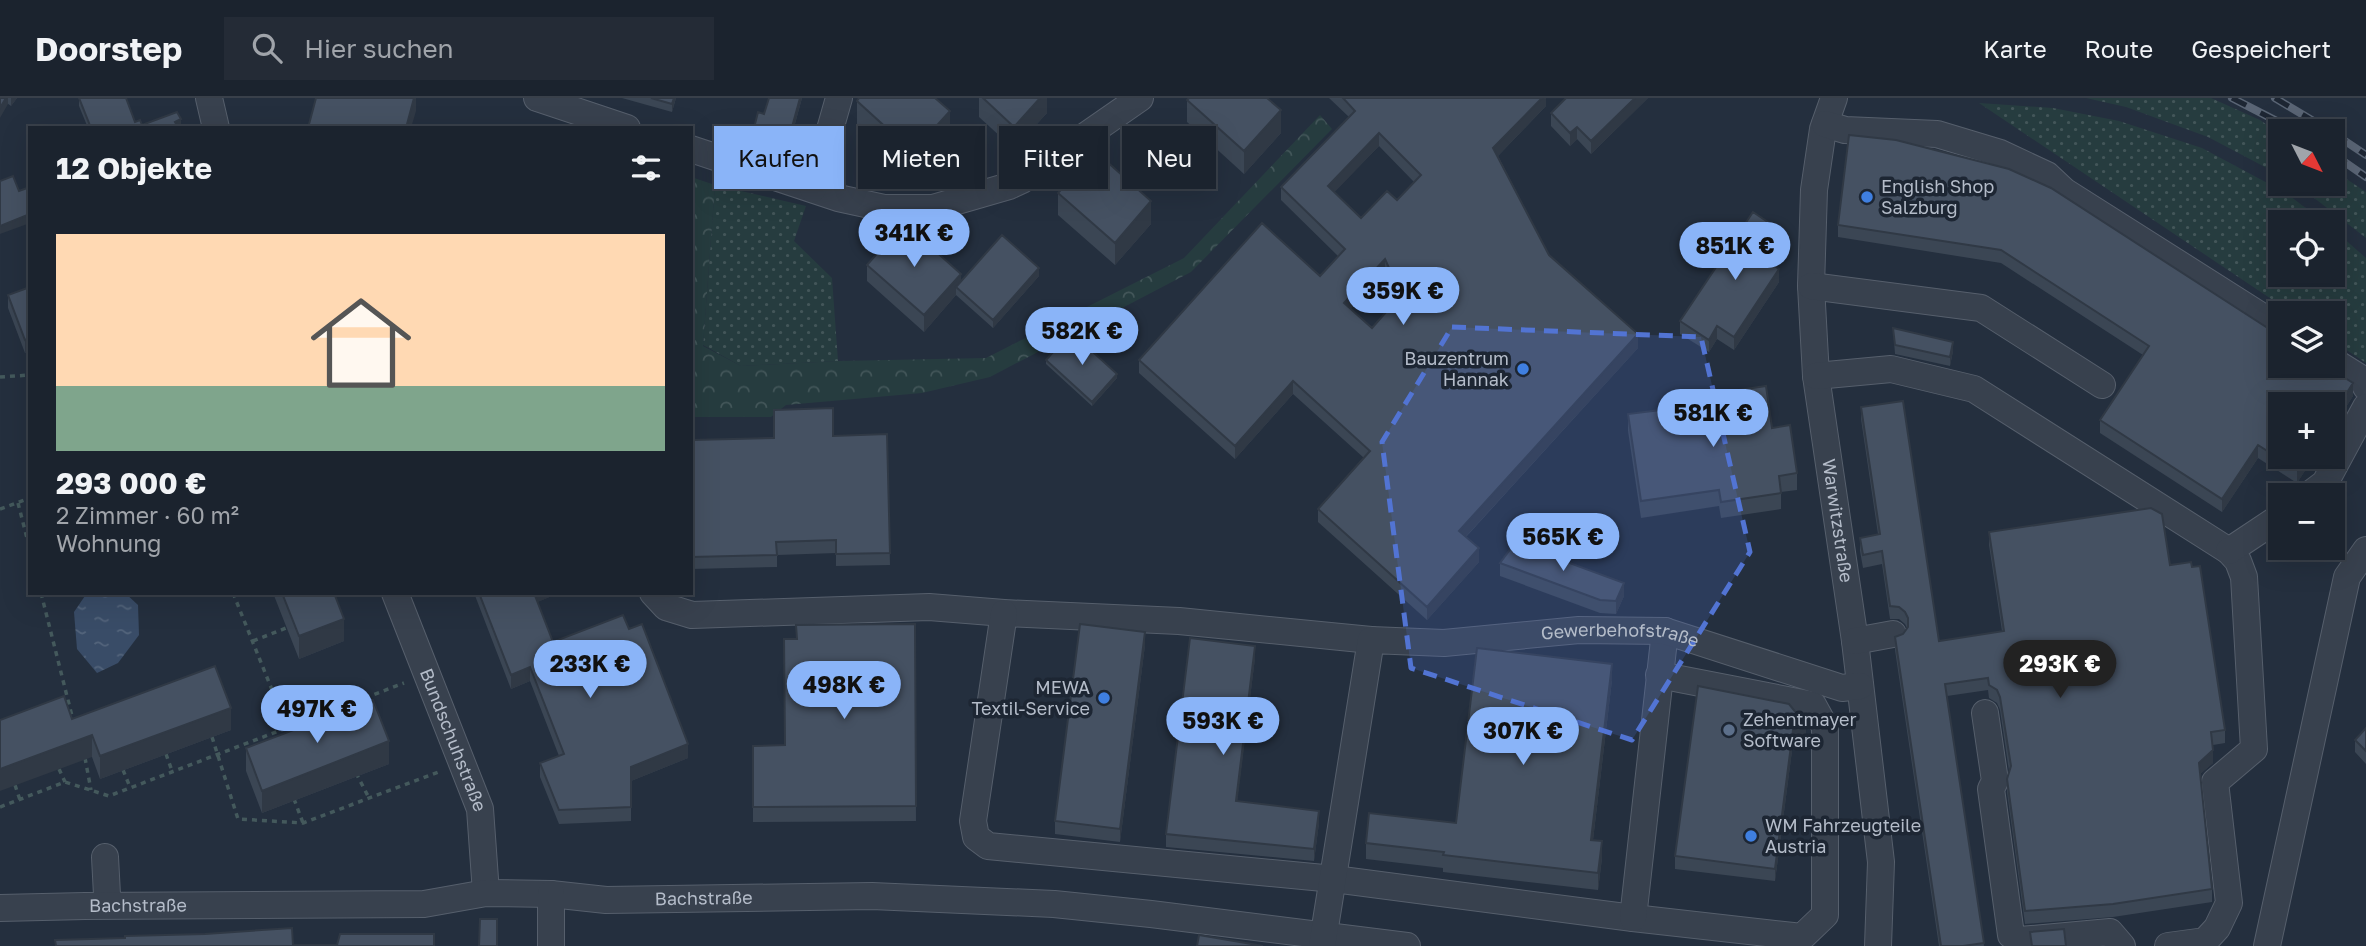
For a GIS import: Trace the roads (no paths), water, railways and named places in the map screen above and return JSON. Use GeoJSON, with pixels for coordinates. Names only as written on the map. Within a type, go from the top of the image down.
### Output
{"type":"FeatureCollection","features":[{"type":"Feature","properties":{"kind":"street"},"geometry":{"type":"LineString","coordinates":[[209,98],[216,126]]}},
{"type":"Feature","properties":{"kind":"street"},"geometry":{"type":"LineString","coordinates":[[537,98],[621,126]]}},
{"type":"Feature","properties":{"kind":"street"},"geometry":{"type":"LineString","coordinates":[[831,126],[839,98]]}},
{"type":"Feature","properties":{"kind":"street"},"geometry":{"type":"LineString","coordinates":[[813,189],[838,198],[884,208],[933,208],[1022,180],[1140,98]]}},
{"type":"Feature","properties":{"kind":"street","name":"Warwitzstraße"},"geometry":{"type":"LineString","coordinates":[[1834,98],[1825,124],[1814,190],[1811,286],[1816,376],[1855,641],[1881,862],[1878,946]]}},
{"type":"Feature","properties":{"kind":"street"},"geometry":{"type":"LineString","coordinates":[[1825,124],[1845,130],[1937,134],[2000,153],[2047,175],[2064,191],[2268,320]]}},
{"type":"Feature","properties":{"kind":"street"},"geometry":{"type":"LineString","coordinates":[[693,150],[714,157]]}},
{"type":"Feature","properties":{"kind":"street"},"geometry":{"type":"LineString","coordinates":[[1811,286],[1981,309],[2102,385]]}},
{"type":"Feature","properties":{"kind":"street"},"geometry":{"type":"LineString","coordinates":[[1816,376],[1891,369],[1974,390],[2229,551],[2238,561],[2244,577],[2254,749],[2215,782],[2229,903],[2217,928],[2205,941],[2168,946]]}},
{"type":"Feature","properties":{"kind":"street"},"geometry":{"type":"LineString","coordinates":[[2345,369],[2361,379],[2366,387]]}},
{"type":"Feature","properties":{"kind":"street"},"geometry":{"type":"LineString","coordinates":[[2325,483],[2366,407]]}},
{"type":"Feature","properties":{"kind":"street"},"geometry":{"type":"LineString","coordinates":[[2229,551],[2268,525]]}},
{"type":"Feature","properties":{"kind":"street"},"geometry":{"type":"LineString","coordinates":[[2267,946],[2347,577],[2366,550]]}},
{"type":"Feature","properties":{"kind":"street","name":"Bundschuhstraße"},"geometry":{"type":"LineString","coordinates":[[396,595],[480,809],[486,893]]}},
{"type":"Feature","properties":{"kind":"street","name":"Gewerbehofstraße"},"geometry":{"type":"LineString","coordinates":[[655,595],[666,607],[692,615],[929,607],[1180,621],[1371,640],[1444,643],[1579,630],[1665,631],[1842,688],[1860,686]]}},
{"type":"Feature","properties":{"kind":"street"},"geometry":{"type":"LineString","coordinates":[[1004,613],[973,821],[976,837],[988,846],[1334,879],[1802,937],[1825,915],[1825,727],[1813,705],[1659,675]]}},
{"type":"Feature","properties":{"kind":"street"},"geometry":{"type":"LineString","coordinates":[[1633,918],[1665,631]]}},
{"type":"Feature","properties":{"kind":"street"},"geometry":{"type":"LineString","coordinates":[[1855,641],[1893,634]]}},
{"type":"Feature","properties":{"kind":"street"},"geometry":{"type":"LineString","coordinates":[[1323,940],[1371,640]]}},
{"type":"Feature","properties":{"kind":"street"},"geometry":{"type":"LineString","coordinates":[[1985,713],[1995,780],[1991,789],[2011,935],[2020,940],[2110,932],[2122,946]]}},
{"type":"Feature","properties":{"kind":"street"},"geometry":{"type":"LineString","coordinates":[[105,857],[107,895],[112,905]]}},
{"type":"Feature","properties":{"kind":"street","name":"Bachstraße"},"geometry":{"type":"LineString","coordinates":[[0,908],[424,904],[486,893],[551,894],[606,900],[872,896],[1041,904],[1151,914],[1323,940],[1407,946]]}},
{"type":"Feature","properties":{"kind":"street"},"geometry":{"type":"LineString","coordinates":[[551,894],[551,946]]}},
{"type":"Feature","properties":{"kind":"water"},"geometry":{"type":"Polygon","coordinates":[[[86,595],[127,595],[138,605],[139,635],[118,663],[97,673],[77,649],[74,612],[86,595]]]}},
{"type":"Feature","properties":{"kind":"railway"},"geometry":{"type":"LineString","coordinates":[[2232,98],[2273,119]]}},
{"type":"Feature","properties":{"kind":"railway"},"geometry":{"type":"LineString","coordinates":[[2275,98],[2310,119]]}},
{"type":"Feature","properties":{"kind":"railway"},"geometry":{"type":"LineString","coordinates":[[2345,141],[2366,155]]}},
{"type":"Feature","properties":{"kind":"railway"},"geometry":{"type":"LineString","coordinates":[[2345,162],[2366,177]]}},
{"type":"Feature","properties":{"kind":"place","name":"English Shop Salzburg"},"geometry":{"type":"Point","coordinates":[1867,197]}},
{"type":"Feature","properties":{"kind":"place","name":"Bauzentrum Hannak"},"geometry":{"type":"Point","coordinates":[1523,369]}},
{"type":"Feature","properties":{"kind":"place","name":"MEWA Textil-Service"},"geometry":{"type":"Point","coordinates":[1104,698]}},
{"type":"Feature","properties":{"kind":"place","name":"Zehentmayer Software"},"geometry":{"type":"Point","coordinates":[1729,730]}},
{"type":"Feature","properties":{"kind":"place","name":"WM Fahrzeugteile Austria"},"geometry":{"type":"Point","coordinates":[1751,836]}}]}
